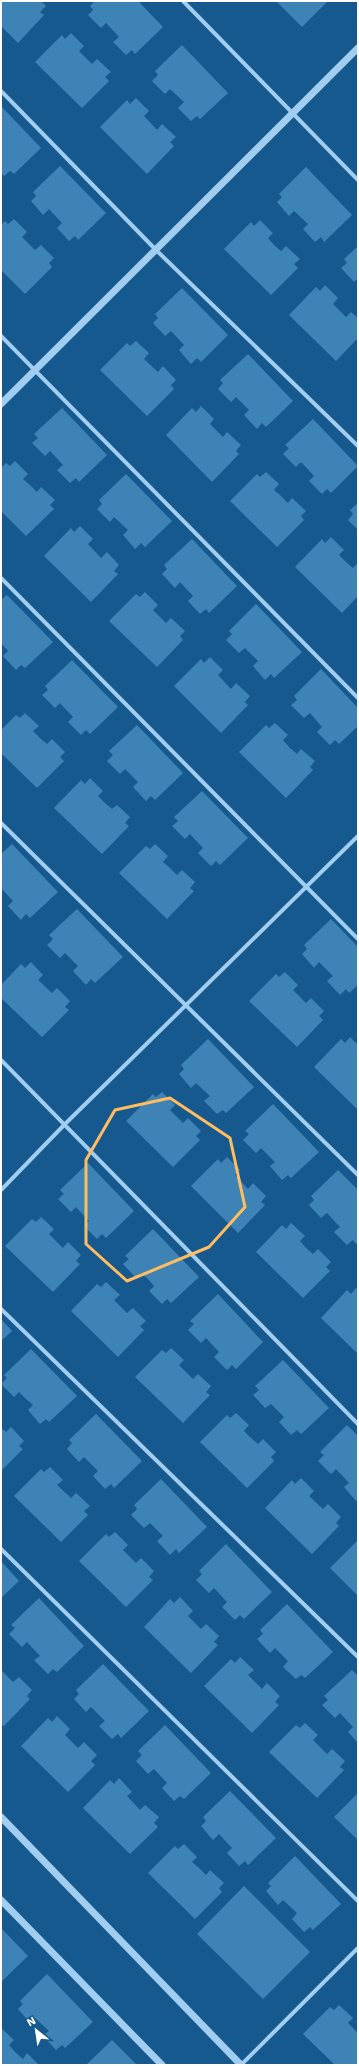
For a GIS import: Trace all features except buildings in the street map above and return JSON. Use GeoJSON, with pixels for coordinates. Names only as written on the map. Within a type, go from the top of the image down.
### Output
{"type":"FeatureCollection","features":[{"type":"Feature","properties":{"kind":"street"},"geometry":{"type":"LineString","coordinates":[[182,1],[358,180]]}},
{"type":"Feature","properties":{"kind":"street"},"geometry":{"type":"LineString","coordinates":[[1,404],[358,48]]}},
{"type":"Feature","properties":{"kind":"street"},"geometry":{"type":"LineString","coordinates":[[1,91],[156,250],[358,446]]}},
{"type":"Feature","properties":{"kind":"street"},"geometry":{"type":"LineString","coordinates":[[1,336],[358,698]]}},
{"type":"Feature","properties":{"kind":"street"},"geometry":{"type":"LineString","coordinates":[[1,578],[358,939]]}},
{"type":"Feature","properties":{"kind":"street"},"geometry":{"type":"LineString","coordinates":[[1,823],[358,1175]]}},
{"type":"Feature","properties":{"kind":"street"},"geometry":{"type":"LineString","coordinates":[[1,1190],[65,1124],[186,1007],[358,836]]}},
{"type":"Feature","properties":{"kind":"street"},"geometry":{"type":"LineString","coordinates":[[1,1060],[358,1424]]}},
{"type":"Feature","properties":{"kind":"street"},"geometry":{"type":"LineString","coordinates":[[1,1308],[358,1657]]}},
{"type":"Feature","properties":{"kind":"street"},"geometry":{"type":"LineString","coordinates":[[1,1549],[358,1901]]}},
{"type":"Feature","properties":{"kind":"street"},"geometry":{"type":"LineString","coordinates":[[1,1817],[242,2065],[358,1948]]}},
{"type":"Feature","properties":{"kind":"street"},"geometry":{"type":"LineString","coordinates":[[1,1900],[162,2065]]}},
{"type":"Feature","properties":{"kind":"highlighted area"},"geometry":{"type":"Polygon","coordinates":[[[170,1098],[230,1138],[245,1207],[209,1247],[127,1281],[86,1244],[86,1160],[115,1110],[170,1098]]]}}]}
